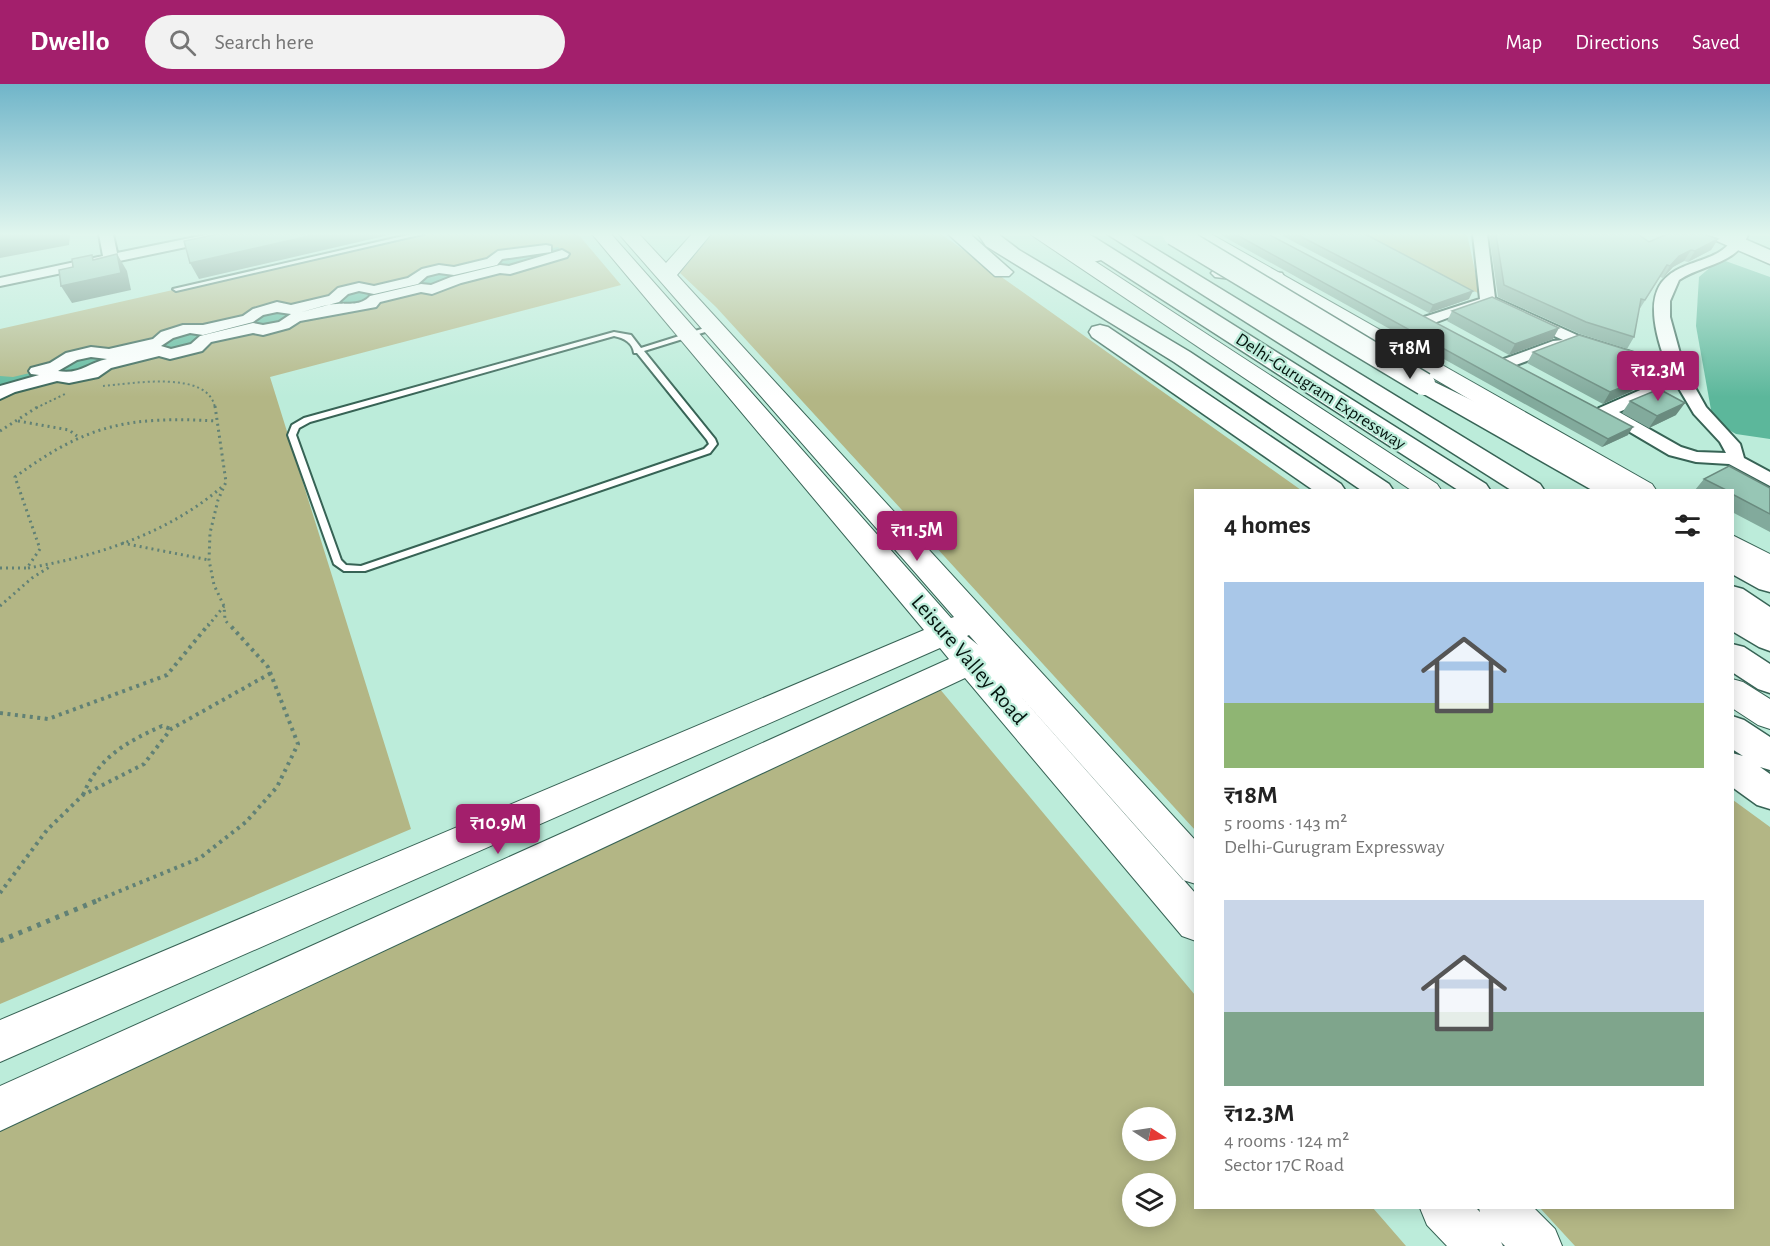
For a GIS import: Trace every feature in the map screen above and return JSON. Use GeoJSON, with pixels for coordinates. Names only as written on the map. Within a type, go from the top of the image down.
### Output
{"type":"FeatureCollection","features":[{"type":"Feature","properties":{"kind":"main road"},"geometry":{"type":"LineString","coordinates":[[1029,288],[1120,345],[1330,489]]}},
{"type":"Feature","properties":{"kind":"main road"},"geometry":{"type":"LineString","coordinates":[[1069,288],[1182,357],[1379,489]]}},
{"type":"Feature","properties":{"kind":"main road","name":"Delhi-Gurugram Expressway"},"geometry":{"type":"LineString","coordinates":[[1159,288],[1474,489]]}},
{"type":"Feature","properties":{"kind":"main road","name":"Delhi-Gurugram Expressway"},"geometry":{"type":"LineString","coordinates":[[1205,288],[1528,489]]}},
{"type":"Feature","properties":{"kind":"main road"},"geometry":{"type":"LineString","coordinates":[[1264,288],[1424,384],[1481,414],[1609,489]]}},
{"type":"Feature","properties":{"kind":"main road"},"geometry":{"type":"LineString","coordinates":[[1424,384],[1473,423],[1576,489]]}},
{"type":"Feature","properties":{"kind":"main road"},"geometry":{"type":"LineString","coordinates":[[1734,561],[1768,576]]}},
{"type":"Feature","properties":{"kind":"main road"},"geometry":{"type":"LineString","coordinates":[[1734,598],[1770,623]]}},
{"type":"Feature","properties":{"kind":"main road"},"geometry":{"type":"LineString","coordinates":[[1734,617],[1770,639]]}},
{"type":"Feature","properties":{"kind":"main road"},"geometry":{"type":"LineString","coordinates":[[1734,657],[1770,680]]}},
{"type":"Feature","properties":{"kind":"main road"},"geometry":{"type":"LineString","coordinates":[[1734,731],[1770,756]]}},
{"type":"Feature","properties":{"kind":"main road"},"geometry":{"type":"LineString","coordinates":[[1734,768],[1770,794]]}},
{"type":"Feature","properties":{"kind":"street"},"geometry":{"type":"LineString","coordinates":[[0,376],[13,377],[55,367],[72,356],[91,352],[110,354],[159,342],[189,328],[203,330],[248,319],[258,312],[278,307],[291,310],[334,299],[343,291],[355,288]]}},
{"type":"Feature","properties":{"kind":"street"},"geometry":{"type":"LineString","coordinates":[[366,288],[381,288]]}},
{"type":"Feature","properties":{"kind":"street"},"geometry":{"type":"LineString","coordinates":[[0,394],[18,385],[57,376],[69,378],[92,373],[105,364],[160,351],[171,354],[196,348],[206,339],[253,328],[263,330],[284,325],[295,318],[338,308],[347,310],[371,304],[375,299],[420,288]]}},
{"type":"Feature","properties":{"kind":"street","name":"Leisure Valley Road"},"geometry":{"type":"LineString","coordinates":[[667,288],[702,332],[987,656],[1194,920]]}},
{"type":"Feature","properties":{"kind":"street","name":"Leisure Valley Road"},"geometry":{"type":"LineString","coordinates":[[675,288],[702,332]]}},
{"type":"Feature","properties":{"kind":"street"},"geometry":{"type":"LineString","coordinates":[[1122,288],[1426,489]]}},
{"type":"Feature","properties":{"kind":"street"},"geometry":{"type":"LineString","coordinates":[[1292,288],[1641,489]]}},
{"type":"Feature","properties":{"kind":"street"},"geometry":{"type":"LineString","coordinates":[[1487,288],[1488,300]]}},
{"type":"Feature","properties":{"kind":"street"},"geometry":{"type":"LineString","coordinates":[[1666,288],[1663,295],[1663,318],[1676,371],[1700,410],[1732,448],[1736,457],[1733,459]]}},
{"type":"Feature","properties":{"kind":"street"},"geometry":{"type":"LineString","coordinates":[[1468,290],[1573,339],[1676,371]]}},
{"type":"Feature","properties":{"kind":"street"},"geometry":{"type":"LineString","coordinates":[[1449,331],[1424,317],[1488,300]]}},
{"type":"Feature","properties":{"kind":"street"},"geometry":{"type":"LineString","coordinates":[[1531,373],[1505,360],[1573,339]]}},
{"type":"Feature","properties":{"kind":"street"},"geometry":{"type":"LineString","coordinates":[[1651,392],[1600,409],[1686,455],[1733,459],[1770,480]]}},
{"type":"Feature","properties":{"kind":"street"},"geometry":{"type":"LineString","coordinates":[[1734,546],[1768,576]]}},
{"type":"Feature","properties":{"kind":"street"},"geometry":{"type":"LineString","coordinates":[[0,1041],[961,626]]}},
{"type":"Feature","properties":{"kind":"street","name":"Leisure Valley Road"},"geometry":{"type":"LineString","coordinates":[[987,656],[1194,866]]}},
{"type":"Feature","properties":{"kind":"street"},"geometry":{"type":"LineString","coordinates":[[0,1109],[987,656]]}},
{"type":"Feature","properties":{"kind":"street"},"geometry":{"type":"LineString","coordinates":[[1734,692],[1770,716]]}},
{"type":"Feature","properties":{"kind":"street"},"geometry":{"type":"LineString","coordinates":[[1445,1209],[1479,1246]]}},
{"type":"Feature","properties":{"kind":"street"},"geometry":{"type":"LineString","coordinates":[[1504,1209],[1538,1246]]}},
{"type":"Feature","properties":{"kind":"lane"},"geometry":{"type":"LineString","coordinates":[[637,351],[702,332]]}},
{"type":"Feature","properties":{"kind":"lane"},"geometry":{"type":"LineString","coordinates":[[614,334],[628,337],[637,351],[711,439],[713,444],[707,451],[362,569],[344,568],[337,562],[292,435],[295,427],[307,420],[614,334]]}},
{"type":"Feature","properties":{"kind":"path"},"geometry":{"type":"LineString","coordinates":[[0,941],[200,858],[246,822],[277,787],[298,744],[271,673],[250,645],[225,620],[224,606],[214,585],[209,560],[210,532],[218,500],[226,482],[214,400],[207,390],[188,384],[164,382],[97,387]]}},
{"type":"Feature","properties":{"kind":"path"},"geometry":{"type":"LineString","coordinates":[[0,431],[18,421],[29,411],[70,392]]}},
{"type":"Feature","properties":{"kind":"path"},"geometry":{"type":"LineString","coordinates":[[27,568],[40,549],[36,530],[17,490],[15,477],[34,462],[78,436],[121,424],[154,419],[217,421]]}},
{"type":"Feature","properties":{"kind":"path"},"geometry":{"type":"LineString","coordinates":[[18,421],[69,430],[78,436]]}},
{"type":"Feature","properties":{"kind":"path"},"geometry":{"type":"LineString","coordinates":[[0,568],[27,568],[55,564],[149,533],[211,498],[226,482]]}},
{"type":"Feature","properties":{"kind":"path"},"geometry":{"type":"LineString","coordinates":[[121,542],[134,547],[209,560]]}},
{"type":"Feature","properties":{"kind":"path"},"geometry":{"type":"LineString","coordinates":[[0,606],[32,578],[55,564]]}},
{"type":"Feature","properties":{"kind":"path"},"geometry":{"type":"LineString","coordinates":[[0,713],[48,719],[167,675],[224,606]]}},
{"type":"Feature","properties":{"kind":"path"},"geometry":{"type":"LineString","coordinates":[[0,893],[47,830],[83,795],[144,764],[171,729],[208,706],[271,673]]}},
{"type":"Feature","properties":{"kind":"path"},"geometry":{"type":"LineString","coordinates":[[83,795],[89,776],[122,744],[162,726],[171,729]]}},
{"type":"Feature","properties":{"kind":"shaded area"},"geometry":{"type":"Polygon","coordinates":[[[181,288],[609,288],[270,377],[411,829],[0,1004],[0,329],[181,288]]]}},
{"type":"Feature","properties":{"kind":"shaded area"},"geometry":{"type":"Polygon","coordinates":[[[433,288],[338,308],[284,325],[206,339],[196,348],[160,351],[0,394],[0,376],[13,377],[55,367],[72,356],[110,354],[167,335],[203,330],[258,312],[291,310],[343,291],[433,288]]]}},
{"type":"Feature","properties":{"kind":"shaded area"},"geometry":{"type":"Polygon","coordinates":[[[696,288],[1017,288],[1300,489],[1194,489],[1194,829],[716,307],[696,288]]]}},
{"type":"Feature","properties":{"kind":"shaded area"},"geometry":{"type":"Polygon","coordinates":[[[1468,288],[1479,288],[1480,294],[1468,288]]]}},
{"type":"Feature","properties":{"kind":"shaded area"},"geometry":{"type":"Polygon","coordinates":[[[1698,288],[1770,288],[1770,439],[1736,434],[1713,421],[1696,326],[1698,288]]]}},
{"type":"Feature","properties":{"kind":"shaded area"},"geometry":{"type":"Polygon","coordinates":[[[929,676],[1194,994],[1194,1209],[1374,1209],[1406,1246],[0,1246],[0,1101],[929,676]]]}},
{"type":"Feature","properties":{"kind":"shaded area"},"geometry":{"type":"Polygon","coordinates":[[[1734,801],[1770,827],[1770,1246],[1575,1246],[1541,1209],[1734,1209],[1734,801]]]}},
{"type":"Feature","properties":{"kind":"building"},"geometry":{"type":"Polygon","coordinates":[[[1334,288],[1371,288],[1633,427],[1608,439],[1334,288]]]}},
{"type":"Feature","properties":{"kind":"building"},"geometry":{"type":"Polygon","coordinates":[[[1401,288],[1468,288],[1473,291],[1433,305],[1401,288]]]}},
{"type":"Feature","properties":{"kind":"building"},"geometry":{"type":"Polygon","coordinates":[[[1511,288],[1652,288],[1645,300],[1641,299],[1634,337],[1586,322],[1511,288]]]}},
{"type":"Feature","properties":{"kind":"building"},"geometry":{"type":"Polygon","coordinates":[[[1492,297],[1559,328],[1515,344],[1452,311],[1492,297]]]}},
{"type":"Feature","properties":{"kind":"building"},"geometry":{"type":"Polygon","coordinates":[[[1579,335],[1631,351],[1631,356],[1652,367],[1631,376],[1639,380],[1610,392],[1533,352],[1579,335]]]}},
{"type":"Feature","properties":{"kind":"building"},"geometry":{"type":"Polygon","coordinates":[[[1659,389],[1685,403],[1657,416],[1630,401],[1659,389]]]}},
{"type":"Feature","properties":{"kind":"building"},"geometry":{"type":"Polygon","coordinates":[[[1729,466],[1770,488],[1770,514],[1734,495],[1734,489],[1724,489],[1704,479],[1729,466]]]}}]}
